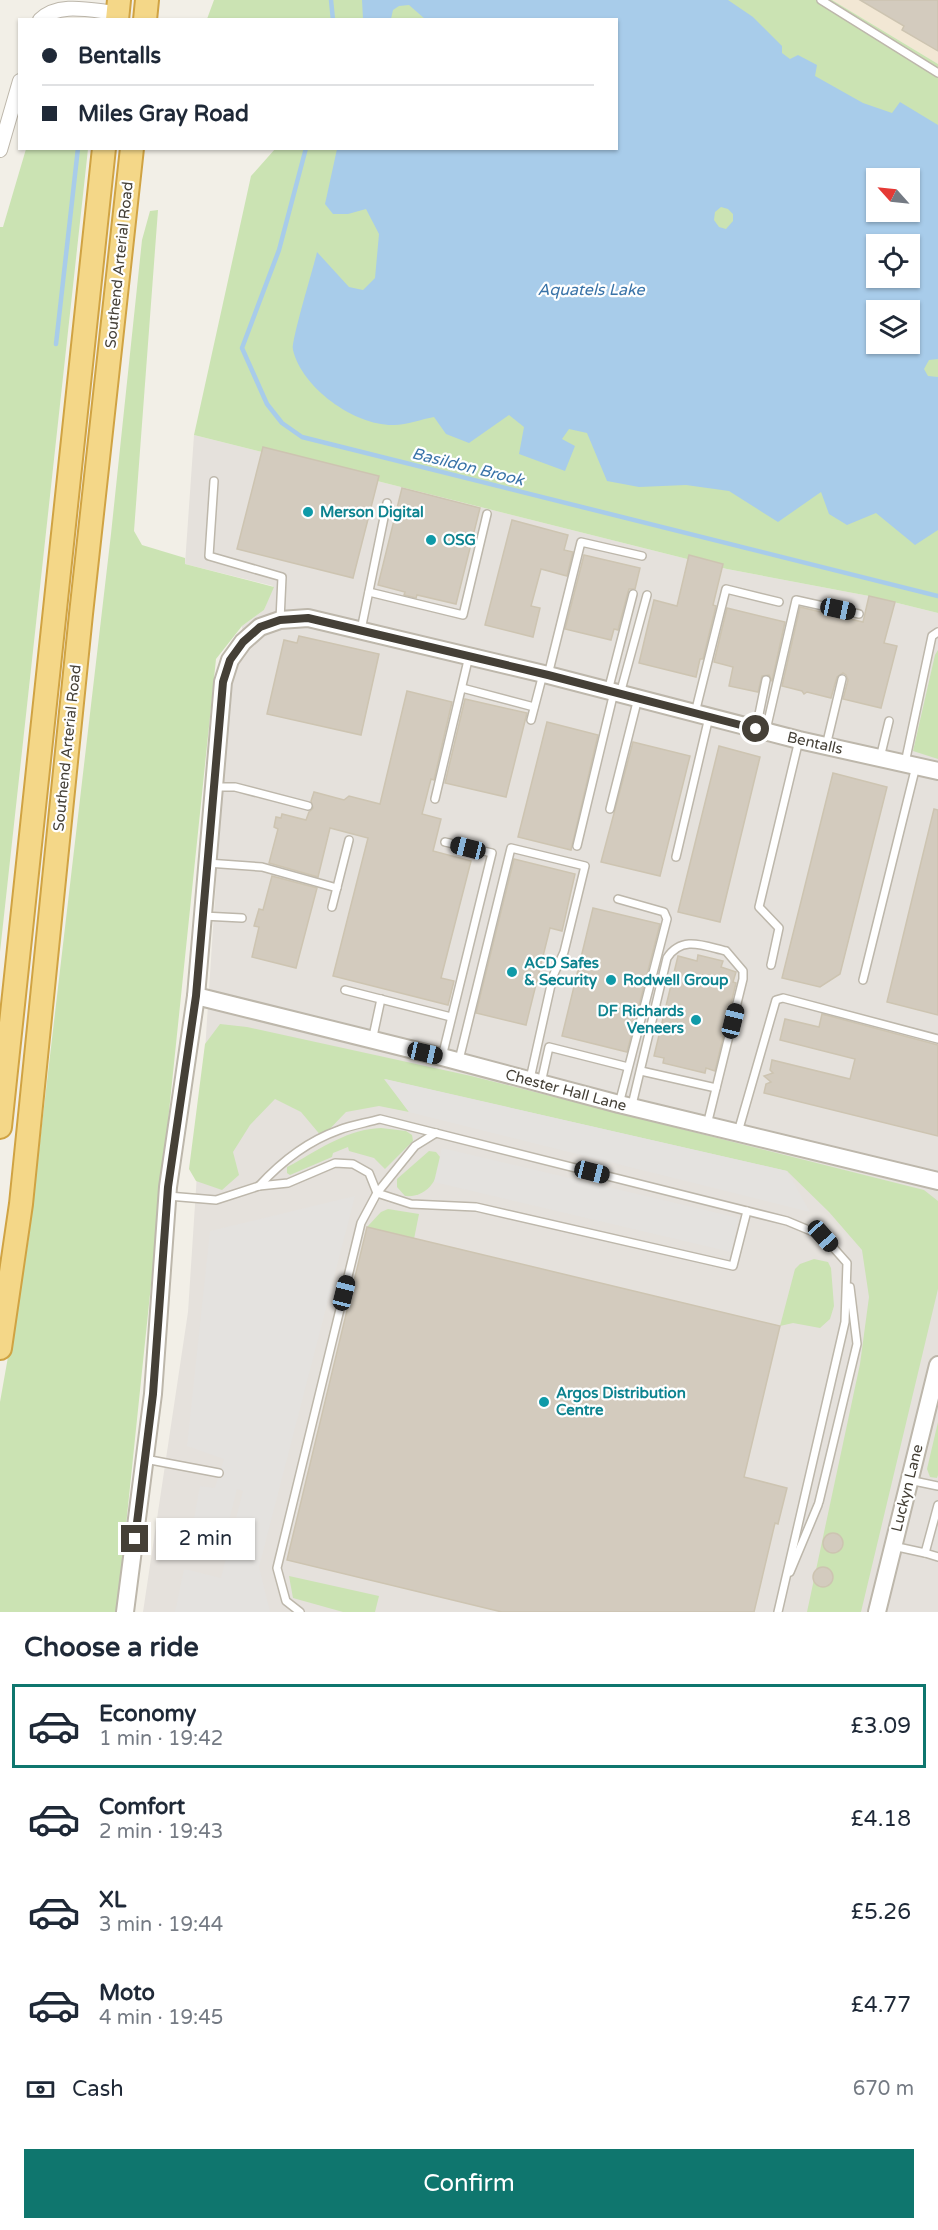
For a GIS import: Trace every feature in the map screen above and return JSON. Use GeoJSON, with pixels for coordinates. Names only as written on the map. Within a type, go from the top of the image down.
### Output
{"type":"FeatureCollection","features":[{"type":"Feature","properties":{"kind":"highway","name":"Southend Arterial Road"},"geometry":{"type":"LineString","coordinates":[[0,1127],[104,150]]}},
{"type":"Feature","properties":{"kind":"highway","name":"Southend Arterial Road"},"geometry":{"type":"LineString","coordinates":[[0,1348],[21,1204],[82,603],[132,150]]}},
{"type":"Feature","properties":{"kind":"street"},"geometry":{"type":"LineString","coordinates":[[42,18],[59,8],[118,11]]}},
{"type":"Feature","properties":{"kind":"street"},"geometry":{"type":"LineString","coordinates":[[0,150],[18,88]]}},
{"type":"Feature","properties":{"kind":"street","name":"Bentalls"},"geometry":{"type":"LineString","coordinates":[[214,787],[223,682],[230,660],[243,642],[260,627],[280,620],[308,618],[614,692],[799,740],[938,771]]}},
{"type":"Feature","properties":{"kind":"street"},"geometry":{"type":"LineString","coordinates":[[125,1612],[153,1394],[168,1196],[196,996],[214,787]]}},
{"type":"Feature","properties":{"kind":"street","name":"Chester Hall Lane"},"geometry":{"type":"LineString","coordinates":[[196,996],[442,1057],[625,1106],[938,1181]]}},
{"type":"Feature","properties":{"kind":"street","name":"Luckyn Lane"},"geometry":{"type":"LineString","coordinates":[[876,1612],[937,1370]]}},
{"type":"Feature","properties":{"kind":"lane"},"geometry":{"type":"LineString","coordinates":[[821,0],[938,73]]}},
{"type":"Feature","properties":{"kind":"lane"},"geometry":{"type":"LineString","coordinates":[[214,481],[209,556],[282,577],[280,620]]}},
{"type":"Feature","properties":{"kind":"lane"},"geometry":{"type":"LineString","coordinates":[[361,630],[387,503]]}},
{"type":"Feature","properties":{"kind":"lane"},"geometry":{"type":"LineString","coordinates":[[369,592],[463,615],[488,514]]}},
{"type":"Feature","properties":{"kind":"lane"},"geometry":{"type":"LineString","coordinates":[[531,720],[582,542],[642,556]]}},
{"type":"Feature","properties":{"kind":"lane"},"geometry":{"type":"LineString","coordinates":[[676,857],[726,589],[779,602]]}},
{"type":"Feature","properties":{"kind":"lane"},"geometry":{"type":"LineString","coordinates":[[577,846],[614,692],[633,594]]}},
{"type":"Feature","properties":{"kind":"lane"},"geometry":{"type":"LineString","coordinates":[[614,692],[647,596]]}},
{"type":"Feature","properties":{"kind":"lane"},"geometry":{"type":"LineString","coordinates":[[761,730],[796,600],[859,614]]}},
{"type":"Feature","properties":{"kind":"lane"},"geometry":{"type":"LineString","coordinates":[[863,980],[911,765],[932,636],[938,633]]}},
{"type":"Feature","properties":{"kind":"lane"},"geometry":{"type":"LineString","coordinates":[[435,799],[469,656]]}},
{"type":"Feature","properties":{"kind":"lane"},"geometry":{"type":"LineString","coordinates":[[826,746],[842,679]]}},
{"type":"Feature","properties":{"kind":"lane"},"geometry":{"type":"LineString","coordinates":[[761,730],[766,680]]}},
{"type":"Feature","properties":{"kind":"lane"},"geometry":{"type":"LineString","coordinates":[[462,688],[534,707]]}},
{"type":"Feature","properties":{"kind":"lane"},"geometry":{"type":"LineString","coordinates":[[610,809],[638,698]]}},
{"type":"Feature","properties":{"kind":"lane"},"geometry":{"type":"LineString","coordinates":[[880,758],[889,721]]}},
{"type":"Feature","properties":{"kind":"lane"},"geometry":{"type":"LineString","coordinates":[[771,965],[779,928],[759,908],[799,740]]}},
{"type":"Feature","properties":{"kind":"lane"},"geometry":{"type":"LineString","coordinates":[[214,787],[235,787],[308,806]]}},
{"type":"Feature","properties":{"kind":"lane"},"geometry":{"type":"LineString","coordinates":[[332,907],[349,840]]}},
{"type":"Feature","properties":{"kind":"lane"},"geometry":{"type":"LineString","coordinates":[[442,1057],[492,853],[445,842]]}},
{"type":"Feature","properties":{"kind":"lane"},"geometry":{"type":"LineString","coordinates":[[459,1062],[511,849],[585,866],[564,952],[553,976],[535,1083]]}},
{"type":"Feature","properties":{"kind":"lane"},"geometry":{"type":"LineString","coordinates":[[207,863],[262,867],[337,888]]}},
{"type":"Feature","properties":{"kind":"lane"},"geometry":{"type":"LineString","coordinates":[[618,899],[664,912],[666,919],[628,1067],[625,1106]]}},
{"type":"Feature","properties":{"kind":"lane"},"geometry":{"type":"LineString","coordinates":[[203,916],[242,918]]}},
{"type":"Feature","properties":{"kind":"lane"},"geometry":{"type":"LineString","coordinates":[[625,1106],[640,1071],[667,958],[673,949],[684,943],[726,951],[743,971],[743,979],[707,1125]]}},
{"type":"Feature","properties":{"kind":"lane"},"geometry":{"type":"LineString","coordinates":[[345,990],[451,1017]]}},
{"type":"Feature","properties":{"kind":"lane"},"geometry":{"type":"LineString","coordinates":[[738,1132],[776,1000],[783,998],[938,1039]]}},
{"type":"Feature","properties":{"kind":"lane"},"geometry":{"type":"LineString","coordinates":[[372,1041],[381,999]]}},
{"type":"Feature","properties":{"kind":"lane"},"geometry":{"type":"LineString","coordinates":[[535,1083],[549,1047],[628,1067]]}},
{"type":"Feature","properties":{"kind":"lane"},"geometry":{"type":"LineString","coordinates":[[640,1071],[716,1089]]}},
{"type":"Feature","properties":{"kind":"lane"},"geometry":{"type":"LineString","coordinates":[[259,1186],[279,1164],[322,1137],[340,1129],[380,1119],[787,1221],[823,1236],[847,1263],[857,1344],[815,1515],[784,1587]]}},
{"type":"Feature","properties":{"kind":"lane"},"geometry":{"type":"LineString","coordinates":[[300,1612],[286,1601],[277,1568],[361,1223],[377,1192],[415,1146],[436,1133]]}},
{"type":"Feature","properties":{"kind":"lane"},"geometry":{"type":"LineString","coordinates":[[168,1196],[216,1200],[259,1186],[288,1183],[335,1163],[353,1164],[369,1173],[377,1192],[411,1204],[476,1207],[733,1266],[747,1211]]}},
{"type":"Feature","properties":{"kind":"lane"},"geometry":{"type":"LineString","coordinates":[[778,1612],[845,1322],[847,1263]]}},
{"type":"Feature","properties":{"kind":"lane"},"geometry":{"type":"LineString","coordinates":[[145,1459],[219,1473]]}},
{"type":"Feature","properties":{"kind":"lane"},"geometry":{"type":"LineString","coordinates":[[909,1480],[938,1486]]}},
{"type":"Feature","properties":{"kind":"lane"},"geometry":{"type":"LineString","coordinates":[[925,1553],[938,1505]]}},
{"type":"Feature","properties":{"kind":"lane"},"geometry":{"type":"LineString","coordinates":[[893,1546],[938,1557]]}},
{"type":"Feature","properties":{"kind":"shaded area"},"geometry":{"type":"Polygon","coordinates":[[[832,0],[938,0],[938,64],[832,0]]]}},
{"type":"Feature","properties":{"kind":"shaded area"},"geometry":{"type":"Polygon","coordinates":[[[194,435],[727,569],[869,596],[938,613],[938,1612],[143,1612],[188,1312],[229,683],[243,642],[242,626],[264,610],[273,586],[185,564],[194,435]]]}},
{"type":"Feature","properties":{"kind":"shaded area"},"geometry":{"type":"Polygon","coordinates":[[[384,1079],[787,1171],[810,1212],[409,1112],[384,1079]]]}},
{"type":"Feature","properties":{"kind":"shaded area"},"geometry":{"type":"Polygon","coordinates":[[[442,1148],[739,1218],[731,1252],[434,1182],[442,1148]]]}},
{"type":"Feature","properties":{"kind":"shaded area"},"geometry":{"type":"Polygon","coordinates":[[[355,1196],[259,1567],[270,1612],[175,1612],[184,1569],[221,1578],[243,1491],[237,1489],[226,1532],[193,1524],[200,1486],[215,1488],[224,1459],[187,1446],[210,1231],[355,1196]]]}},
{"type":"Feature","properties":{"kind":"green space","name":"Aquatels Lake"},"geometry":{"type":"Polygon","coordinates":[[[214,0],[832,0],[938,64],[938,613],[869,596],[727,569],[194,435],[251,176],[274,150],[618,150],[618,18],[207,18],[214,0]]]}},
{"type":"Feature","properties":{"kind":"green space"},"geometry":{"type":"Polygon","coordinates":[[[26,150],[88,150],[0,952],[0,227],[3,227],[26,150]]]}},
{"type":"Feature","properties":{"kind":"green space"},"geometry":{"type":"Polygon","coordinates":[[[158,210],[134,531],[142,545],[185,558],[185,564],[274,587],[264,610],[242,626],[216,659],[117,1612],[0,1612],[0,1402],[28,1244],[111,534],[142,240],[150,211],[158,210]]]}},
{"type":"Feature","properties":{"kind":"green space"},"geometry":{"type":"Polygon","coordinates":[[[938,650],[938,759],[913,751],[938,650]]]}},
{"type":"Feature","properties":{"kind":"green space"},"geometry":{"type":"Polygon","coordinates":[[[220,1024],[247,1027],[471,1076],[924,1190],[938,1201],[938,1289],[861,1612],[807,1612],[860,1364],[869,1297],[862,1250],[829,1212],[787,1171],[385,1079],[409,1112],[379,1106],[346,1112],[322,1137],[301,1112],[275,1099],[250,1125],[233,1152],[239,1175],[222,1190],[196,1181],[189,1169],[205,1044],[220,1024]]]}},
{"type":"Feature","properties":{"kind":"green space"},"geometry":{"type":"Polygon","coordinates":[[[369,1129],[406,1131],[412,1135],[413,1141],[385,1169],[374,1158],[349,1151],[348,1147],[333,1153],[332,1157],[290,1175],[287,1173],[287,1167],[336,1140],[369,1129]]]}},
{"type":"Feature","properties":{"kind":"green space"},"geometry":{"type":"Polygon","coordinates":[[[429,1151],[436,1152],[440,1157],[435,1179],[420,1194],[405,1196],[397,1187],[397,1179],[429,1151]]]}},
{"type":"Feature","properties":{"kind":"green space"},"geometry":{"type":"Polygon","coordinates":[[[388,1209],[419,1214],[414,1239],[367,1227],[381,1212],[388,1209]]]}},
{"type":"Feature","properties":{"kind":"green space"},"geometry":{"type":"Polygon","coordinates":[[[814,1259],[828,1262],[831,1268],[834,1306],[830,1319],[820,1328],[793,1323],[780,1326],[795,1269],[800,1264],[814,1259]]]}},
{"type":"Feature","properties":{"kind":"green space"},"geometry":{"type":"Polygon","coordinates":[[[938,1422],[937,1478],[930,1477],[927,1469],[938,1422]]]}},
{"type":"Feature","properties":{"kind":"green space"},"geometry":{"type":"Polygon","coordinates":[[[289,1576],[379,1596],[375,1612],[343,1612],[293,1598],[289,1576]]]}},
{"type":"Feature","properties":{"kind":"water","name":"Aquatels Lake"},"geometry":{"type":"Polygon","coordinates":[[[362,0],[728,0],[753,17],[782,46],[782,53],[790,59],[798,55],[817,65],[815,76],[863,103],[892,113],[900,102],[938,125],[938,359],[929,360],[924,369],[928,376],[938,377],[938,530],[915,545],[876,513],[847,525],[829,514],[821,492],[778,522],[729,491],[686,485],[639,487],[607,481],[587,433],[569,429],[562,439],[575,446],[565,471],[519,454],[524,427],[509,415],[469,443],[446,434],[434,417],[399,425],[379,424],[347,412],[319,391],[298,364],[293,350],[317,252],[349,287],[363,290],[375,278],[379,234],[366,209],[348,214],[333,214],[325,204],[337,150],[618,150],[618,18],[424,18],[409,5],[399,6],[393,10],[391,18],[363,18],[362,0]],[[721,207],[715,212],[714,220],[719,227],[726,229],[733,221],[733,214],[721,207]]]}},
{"type":"Feature","properties":{"kind":"building"},"geometry":{"type":"Polygon","coordinates":[[[860,0],[938,0],[938,51],[902,30],[904,26],[860,0]]]}},
{"type":"Feature","properties":{"kind":"building","name":"Merson Digital"},"geometry":{"type":"Polygon","coordinates":[[[263,447],[379,476],[353,578],[237,549],[263,447]]]}},
{"type":"Feature","properties":{"kind":"building","name":"OSG"},"geometry":{"type":"Polygon","coordinates":[[[402,488],[480,508],[456,604],[417,595],[416,598],[404,595],[405,592],[378,585],[402,488]]]}},
{"type":"Feature","properties":{"kind":"building"},"geometry":{"type":"Polygon","coordinates":[[[512,520],[568,535],[564,550],[573,552],[567,576],[541,569],[531,606],[540,608],[533,637],[485,625],[512,520]]]}},
{"type":"Feature","properties":{"kind":"building"},"geometry":{"type":"Polygon","coordinates":[[[584,555],[640,568],[635,589],[629,589],[618,630],[614,629],[611,640],[565,629],[584,555]]]}},
{"type":"Feature","properties":{"kind":"building"},"geometry":{"type":"Polygon","coordinates":[[[689,555],[723,564],[713,605],[716,606],[703,659],[700,659],[696,677],[639,663],[654,600],[677,606],[689,555]]]}},
{"type":"Feature","properties":{"kind":"building"},"geometry":{"type":"Polygon","coordinates":[[[869,596],[895,602],[884,643],[897,646],[881,708],[843,699],[848,680],[843,673],[837,677],[831,698],[807,692],[804,694],[802,691],[782,686],[800,607],[863,622],[869,596]]]}},
{"type":"Feature","properties":{"kind":"building"},"geometry":{"type":"Polygon","coordinates":[[[727,608],[785,622],[772,681],[769,675],[762,676],[758,692],[729,686],[733,667],[714,662],[727,608]]]}},
{"type":"Feature","properties":{"kind":"building"},"geometry":{"type":"Polygon","coordinates":[[[299,636],[379,654],[361,735],[267,714],[284,640],[297,643],[299,636]]]}},
{"type":"Feature","properties":{"kind":"building"},"geometry":{"type":"Polygon","coordinates":[[[407,691],[452,702],[434,780],[431,779],[422,814],[441,819],[433,851],[471,861],[441,978],[454,981],[448,1005],[333,976],[368,838],[330,828],[318,877],[269,863],[278,829],[274,827],[276,817],[281,818],[282,814],[306,820],[313,808],[311,801],[314,792],[344,800],[349,796],[380,804],[407,691]]]}},
{"type":"Feature","properties":{"kind":"building"},"geometry":{"type":"Polygon","coordinates":[[[465,699],[527,713],[506,797],[445,783],[465,699]]]}},
{"type":"Feature","properties":{"kind":"building"},"geometry":{"type":"Polygon","coordinates":[[[547,722],[598,735],[571,850],[518,837],[547,722]]]}},
{"type":"Feature","properties":{"kind":"building"},"geometry":{"type":"Polygon","coordinates":[[[633,742],[690,756],[660,876],[601,862],[633,742]]]}},
{"type":"Feature","properties":{"kind":"building"},"geometry":{"type":"Polygon","coordinates":[[[719,746],[760,757],[720,922],[678,912],[719,746]]]}},
{"type":"Feature","properties":{"kind":"building"},"geometry":{"type":"Polygon","coordinates":[[[833,773],[887,787],[840,974],[820,987],[782,978],[833,773]]]}},
{"type":"Feature","properties":{"kind":"building"},"geometry":{"type":"Polygon","coordinates":[[[934,809],[938,810],[938,1015],[887,1002],[934,809]]]}},
{"type":"Feature","properties":{"kind":"building","name":"ACD Safes & Security"},"geometry":{"type":"Polygon","coordinates":[[[514,859],[575,874],[562,931],[550,928],[526,1025],[476,1013],[514,859]]]}},
{"type":"Feature","properties":{"kind":"building"},"geometry":{"type":"Polygon","coordinates":[[[272,876],[317,888],[296,968],[252,957],[259,927],[254,926],[259,909],[263,910],[272,876]]]}},
{"type":"Feature","properties":{"kind":"building","name":"Rodwell Group"},"geometry":{"type":"Polygon","coordinates":[[[593,908],[660,924],[627,1052],[562,1036],[593,908]]]}},
{"type":"Feature","properties":{"kind":"building","name":"DF Richards Veneers"},"geometry":{"type":"Polygon","coordinates":[[[698,955],[723,961],[721,967],[736,972],[733,982],[736,983],[715,1071],[706,1068],[705,1073],[663,1063],[664,1058],[654,1056],[678,956],[697,961],[698,955]]]}},
{"type":"Feature","properties":{"kind":"building"},"geometry":{"type":"Polygon","coordinates":[[[822,1014],[938,1045],[938,1136],[764,1093],[766,1084],[771,1082],[764,1076],[773,1073],[770,1070],[772,1060],[850,1079],[855,1059],[780,1040],[785,1019],[819,1027],[822,1014]]]}},
{"type":"Feature","properties":{"kind":"building","name":"Argos Distribution Centre"},"geometry":{"type":"Polygon","coordinates":[[[367,1227],[780,1326],[744,1477],[787,1488],[778,1524],[775,1523],[754,1612],[502,1612],[287,1560],[367,1227]]]}},
{"type":"Feature","properties":{"kind":"building"},"geometry":{"type":"Polygon","coordinates":[[[833,1533],[840,1536],[843,1543],[840,1550],[833,1553],[826,1550],[823,1543],[826,1536],[833,1533]]]}},
{"type":"Feature","properties":{"kind":"building"},"geometry":{"type":"Polygon","coordinates":[[[823,1567],[830,1570],[833,1577],[830,1584],[823,1587],[816,1584],[813,1577],[816,1570],[823,1567]]]}},
{"type":"Feature","properties":{"kind":"waterway","name":"Basildon Brook"},"geometry":{"type":"LineString","coordinates":[[331,0],[333,18]]}},
{"type":"Feature","properties":{"kind":"waterway"},"geometry":{"type":"LineString","coordinates":[[56,344],[78,150]]}},
{"type":"Feature","properties":{"kind":"waterway","name":"Basildon Brook"},"geometry":{"type":"LineString","coordinates":[[305,150],[279,250],[242,348],[267,404],[282,423],[302,437],[938,596]]}},
{"type":"Feature","properties":{"kind":"place","name":"Merson Digital"},"geometry":{"type":"Point","coordinates":[308,512]}},
{"type":"Feature","properties":{"kind":"place","name":"OSG"},"geometry":{"type":"Point","coordinates":[431,540]}},
{"type":"Feature","properties":{"kind":"place","name":"ACD Safes & Security"},"geometry":{"type":"Point","coordinates":[512,972]}},
{"type":"Feature","properties":{"kind":"place","name":"Rodwell Group"},"geometry":{"type":"Point","coordinates":[611,980]}},
{"type":"Feature","properties":{"kind":"place","name":"DF Richards Veneers"},"geometry":{"type":"Point","coordinates":[696,1020]}},
{"type":"Feature","properties":{"kind":"place","name":"Argos Distribution Centre"},"geometry":{"type":"Point","coordinates":[544,1402]}},
{"type":"Feature","properties":{"kind":"route"},"geometry":{"type":"LineString","coordinates":[[135,1539],[153,1394],[168,1187],[196,996],[223,682],[230,660],[243,642],[260,627],[280,620],[308,618],[548,675],[756,729]]}}]}
